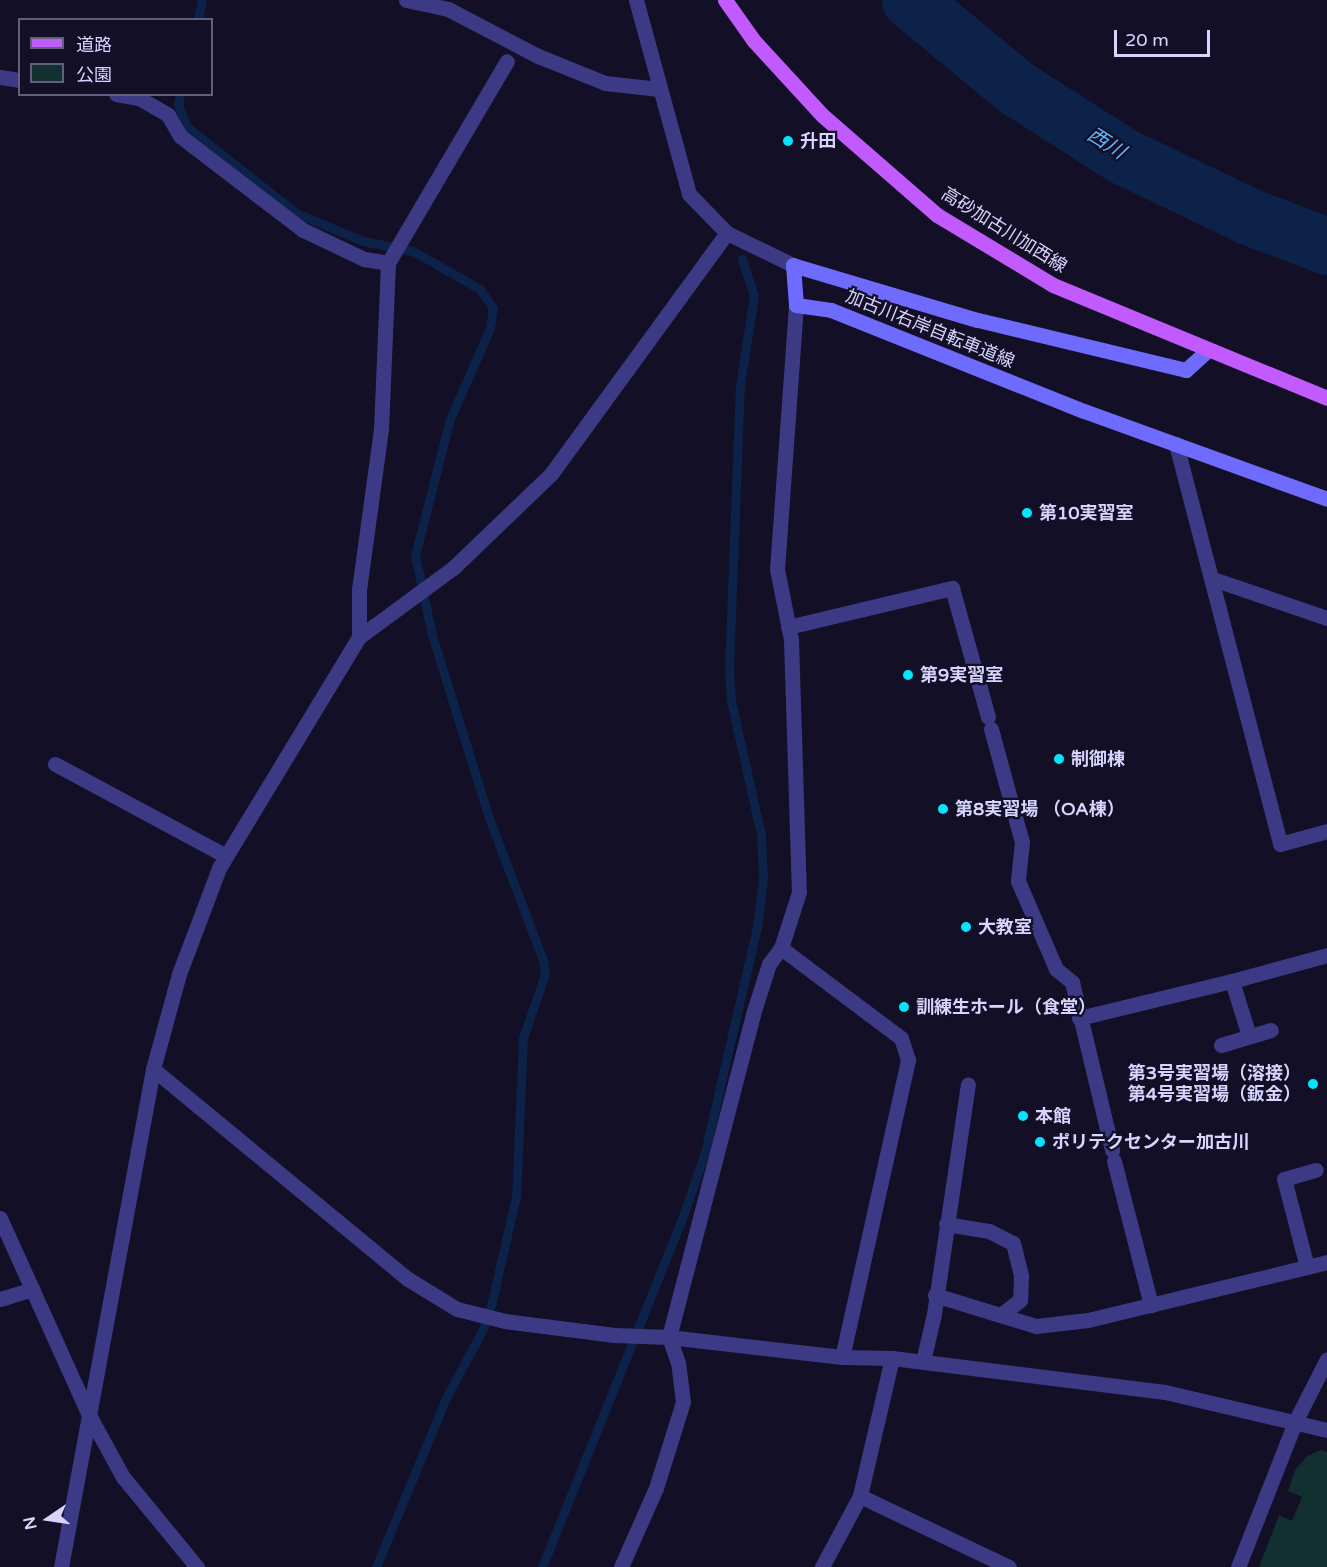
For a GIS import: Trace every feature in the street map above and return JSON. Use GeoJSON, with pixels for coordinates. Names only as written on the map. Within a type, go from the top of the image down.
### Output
{"type":"FeatureCollection","features":[{"type":"Feature","properties":{"kind":"main road","name":"高砂加古川加西線"},"geometry":{"type":"LineString","coordinates":[[725,0],[754,41],[822,115],[937,215],[1053,285],[1327,398]]}},
{"type":"Feature","properties":{"kind":"main road","name":"加古川右岸自転車道線"},"geometry":{"type":"LineString","coordinates":[[794,265],[977,320],[1186,370],[1208,350]]}},
{"type":"Feature","properties":{"kind":"main road"},"geometry":{"type":"LineString","coordinates":[[794,265],[796,305]]}},
{"type":"Feature","properties":{"kind":"main road","name":"加古川右岸自転車道線"},"geometry":{"type":"LineString","coordinates":[[796,305],[831,310],[1084,411],[1327,499]]}},
{"type":"Feature","properties":{"kind":"street"},"geometry":{"type":"LineString","coordinates":[[406,0],[448,9],[538,56],[605,83],[659,89]]}},
{"type":"Feature","properties":{"kind":"street"},"geometry":{"type":"LineString","coordinates":[[636,0],[689,194],[727,233],[794,265]]}},
{"type":"Feature","properties":{"kind":"street"},"geometry":{"type":"LineString","coordinates":[[359,636],[360,588],[381,429],[387,263],[507,61]]}},
{"type":"Feature","properties":{"kind":"street"},"geometry":{"type":"LineString","coordinates":[[0,77],[18,80]]}},
{"type":"Feature","properties":{"kind":"street"},"geometry":{"type":"LineString","coordinates":[[128,96],[139,98],[168,115],[180,136],[303,230],[364,259],[387,263]]}},
{"type":"Feature","properties":{"kind":"street"},"geometry":{"type":"LineString","coordinates":[[61,1567],[153,1069],[179,974],[226,856],[359,636],[443,575],[551,474],[727,233]]}},
{"type":"Feature","properties":{"kind":"street"},"geometry":{"type":"LineString","coordinates":[[621,1567],[656,1488],[683,1402],[678,1363],[669,1337],[753,1014],[769,963],[781,948],[799,892],[788,627],[777,569],[796,305]]}},
{"type":"Feature","properties":{"kind":"street"},"geometry":{"type":"LineString","coordinates":[[1176,444],[1213,579],[1280,844],[1327,831]]}},
{"type":"Feature","properties":{"kind":"street"},"geometry":{"type":"LineString","coordinates":[[1213,579],[1327,618]]}},
{"type":"Feature","properties":{"kind":"street"},"geometry":{"type":"LineString","coordinates":[[788,627],[952,588],[1022,842],[1018,881],[1056,969],[1071,982],[1151,1305]]}},
{"type":"Feature","properties":{"kind":"street"},"geometry":{"type":"LineString","coordinates":[[55,764],[226,856]]}},
{"type":"Feature","properties":{"kind":"street"},"geometry":{"type":"LineString","coordinates":[[781,948],[901,1038],[908,1060],[842,1357]]}},
{"type":"Feature","properties":{"kind":"street"},"geometry":{"type":"LineString","coordinates":[[1079,1018],[1232,981],[1327,955]]}},
{"type":"Feature","properties":{"kind":"street"},"geometry":{"type":"LineString","coordinates":[[1232,981],[1249,1036]]}},
{"type":"Feature","properties":{"kind":"street"},"geometry":{"type":"LineString","coordinates":[[1221,1045],[1271,1030]]}},
{"type":"Feature","properties":{"kind":"street"},"geometry":{"type":"LineString","coordinates":[[153,1069],[408,1279],[457,1309],[505,1321],[614,1335],[669,1337],[842,1357],[923,1361],[1164,1392],[1296,1420],[1327,1430]]}},
{"type":"Feature","properties":{"kind":"street"},"geometry":{"type":"LineString","coordinates":[[923,1361],[968,1085]]}},
{"type":"Feature","properties":{"kind":"street"},"geometry":{"type":"LineString","coordinates":[[1307,1267],[1284,1179],[1316,1170]]}},
{"type":"Feature","properties":{"kind":"street"},"geometry":{"type":"LineString","coordinates":[[0,1218],[89,1415],[123,1477],[197,1567]]}},
{"type":"Feature","properties":{"kind":"street"},"geometry":{"type":"LineString","coordinates":[[946,1224],[989,1231],[1013,1243],[1021,1276],[1020,1300],[1001,1315]]}},
{"type":"Feature","properties":{"kind":"street"},"geometry":{"type":"LineString","coordinates":[[935,1295],[1036,1326],[1088,1320],[1327,1262]]}},
{"type":"Feature","properties":{"kind":"street"},"geometry":{"type":"LineString","coordinates":[[0,1299],[32,1289]]}},
{"type":"Feature","properties":{"kind":"street"},"geometry":{"type":"LineString","coordinates":[[822,1567],[860,1496],[892,1358]]}},
{"type":"Feature","properties":{"kind":"street"},"geometry":{"type":"LineString","coordinates":[[1238,1567],[1296,1420],[1327,1359]]}},
{"type":"Feature","properties":{"kind":"street"},"geometry":{"type":"LineString","coordinates":[[860,1496],[1009,1567]]}},
{"type":"Feature","properties":{"kind":"green space"},"geometry":{"type":"Polygon","coordinates":[[[1321,1450],[1327,1452],[1327,1567],[1259,1567],[1279,1515],[1292,1521],[1302,1497],[1288,1491],[1295,1470],[1307,1456],[1321,1450]]]}},
{"type":"Feature","properties":{"kind":"waterway"},"geometry":{"type":"LineString","coordinates":[[198,18],[202,0]]}},
{"type":"Feature","properties":{"kind":"waterway","name":"西川"},"geometry":{"type":"LineString","coordinates":[[910,0],[1015,87],[1123,156],[1248,216],[1327,246]]}},
{"type":"Feature","properties":{"kind":"waterway"},"geometry":{"type":"LineString","coordinates":[[180,96],[178,104],[186,126],[296,213],[363,241],[413,251],[480,289],[493,308],[490,328],[450,419],[415,555],[432,635],[489,818],[543,960],[545,974],[523,1038],[516,1196],[492,1302],[483,1329],[446,1398],[376,1567]]}},
{"type":"Feature","properties":{"kind":"waterway"},"geometry":{"type":"LineString","coordinates":[[542,1567],[684,1213],[705,1152],[757,927],[763,879],[761,835],[731,701],[729,669],[740,385],[754,296],[742,259]]}},
{"type":"Feature","properties":{"kind":"place","name":"升田"},"geometry":{"type":"Point","coordinates":[788,141]}},
{"type":"Feature","properties":{"kind":"place","name":"第10実習室"},"geometry":{"type":"Point","coordinates":[1027,513]}},
{"type":"Feature","properties":{"kind":"place","name":"第9実習室"},"geometry":{"type":"Point","coordinates":[908,675]}},
{"type":"Feature","properties":{"kind":"place","name":"制御棟"},"geometry":{"type":"Point","coordinates":[1059,759]}},
{"type":"Feature","properties":{"kind":"place","name":"第8実習場 （OA棟）"},"geometry":{"type":"Point","coordinates":[943,809]}},
{"type":"Feature","properties":{"kind":"place","name":"大教室"},"geometry":{"type":"Point","coordinates":[966,927]}},
{"type":"Feature","properties":{"kind":"place","name":"訓練生ホール（食堂）"},"geometry":{"type":"Point","coordinates":[904,1007]}},
{"type":"Feature","properties":{"kind":"place","name":"第3号実習場（溶接） 第4号実習場（鈑金）"},"geometry":{"type":"Point","coordinates":[1313,1084]}},
{"type":"Feature","properties":{"kind":"place","name":"本館"},"geometry":{"type":"Point","coordinates":[1023,1116]}},
{"type":"Feature","properties":{"kind":"place","name":"ポリテクセンター加古川"},"geometry":{"type":"Point","coordinates":[1040,1142]}}]}
